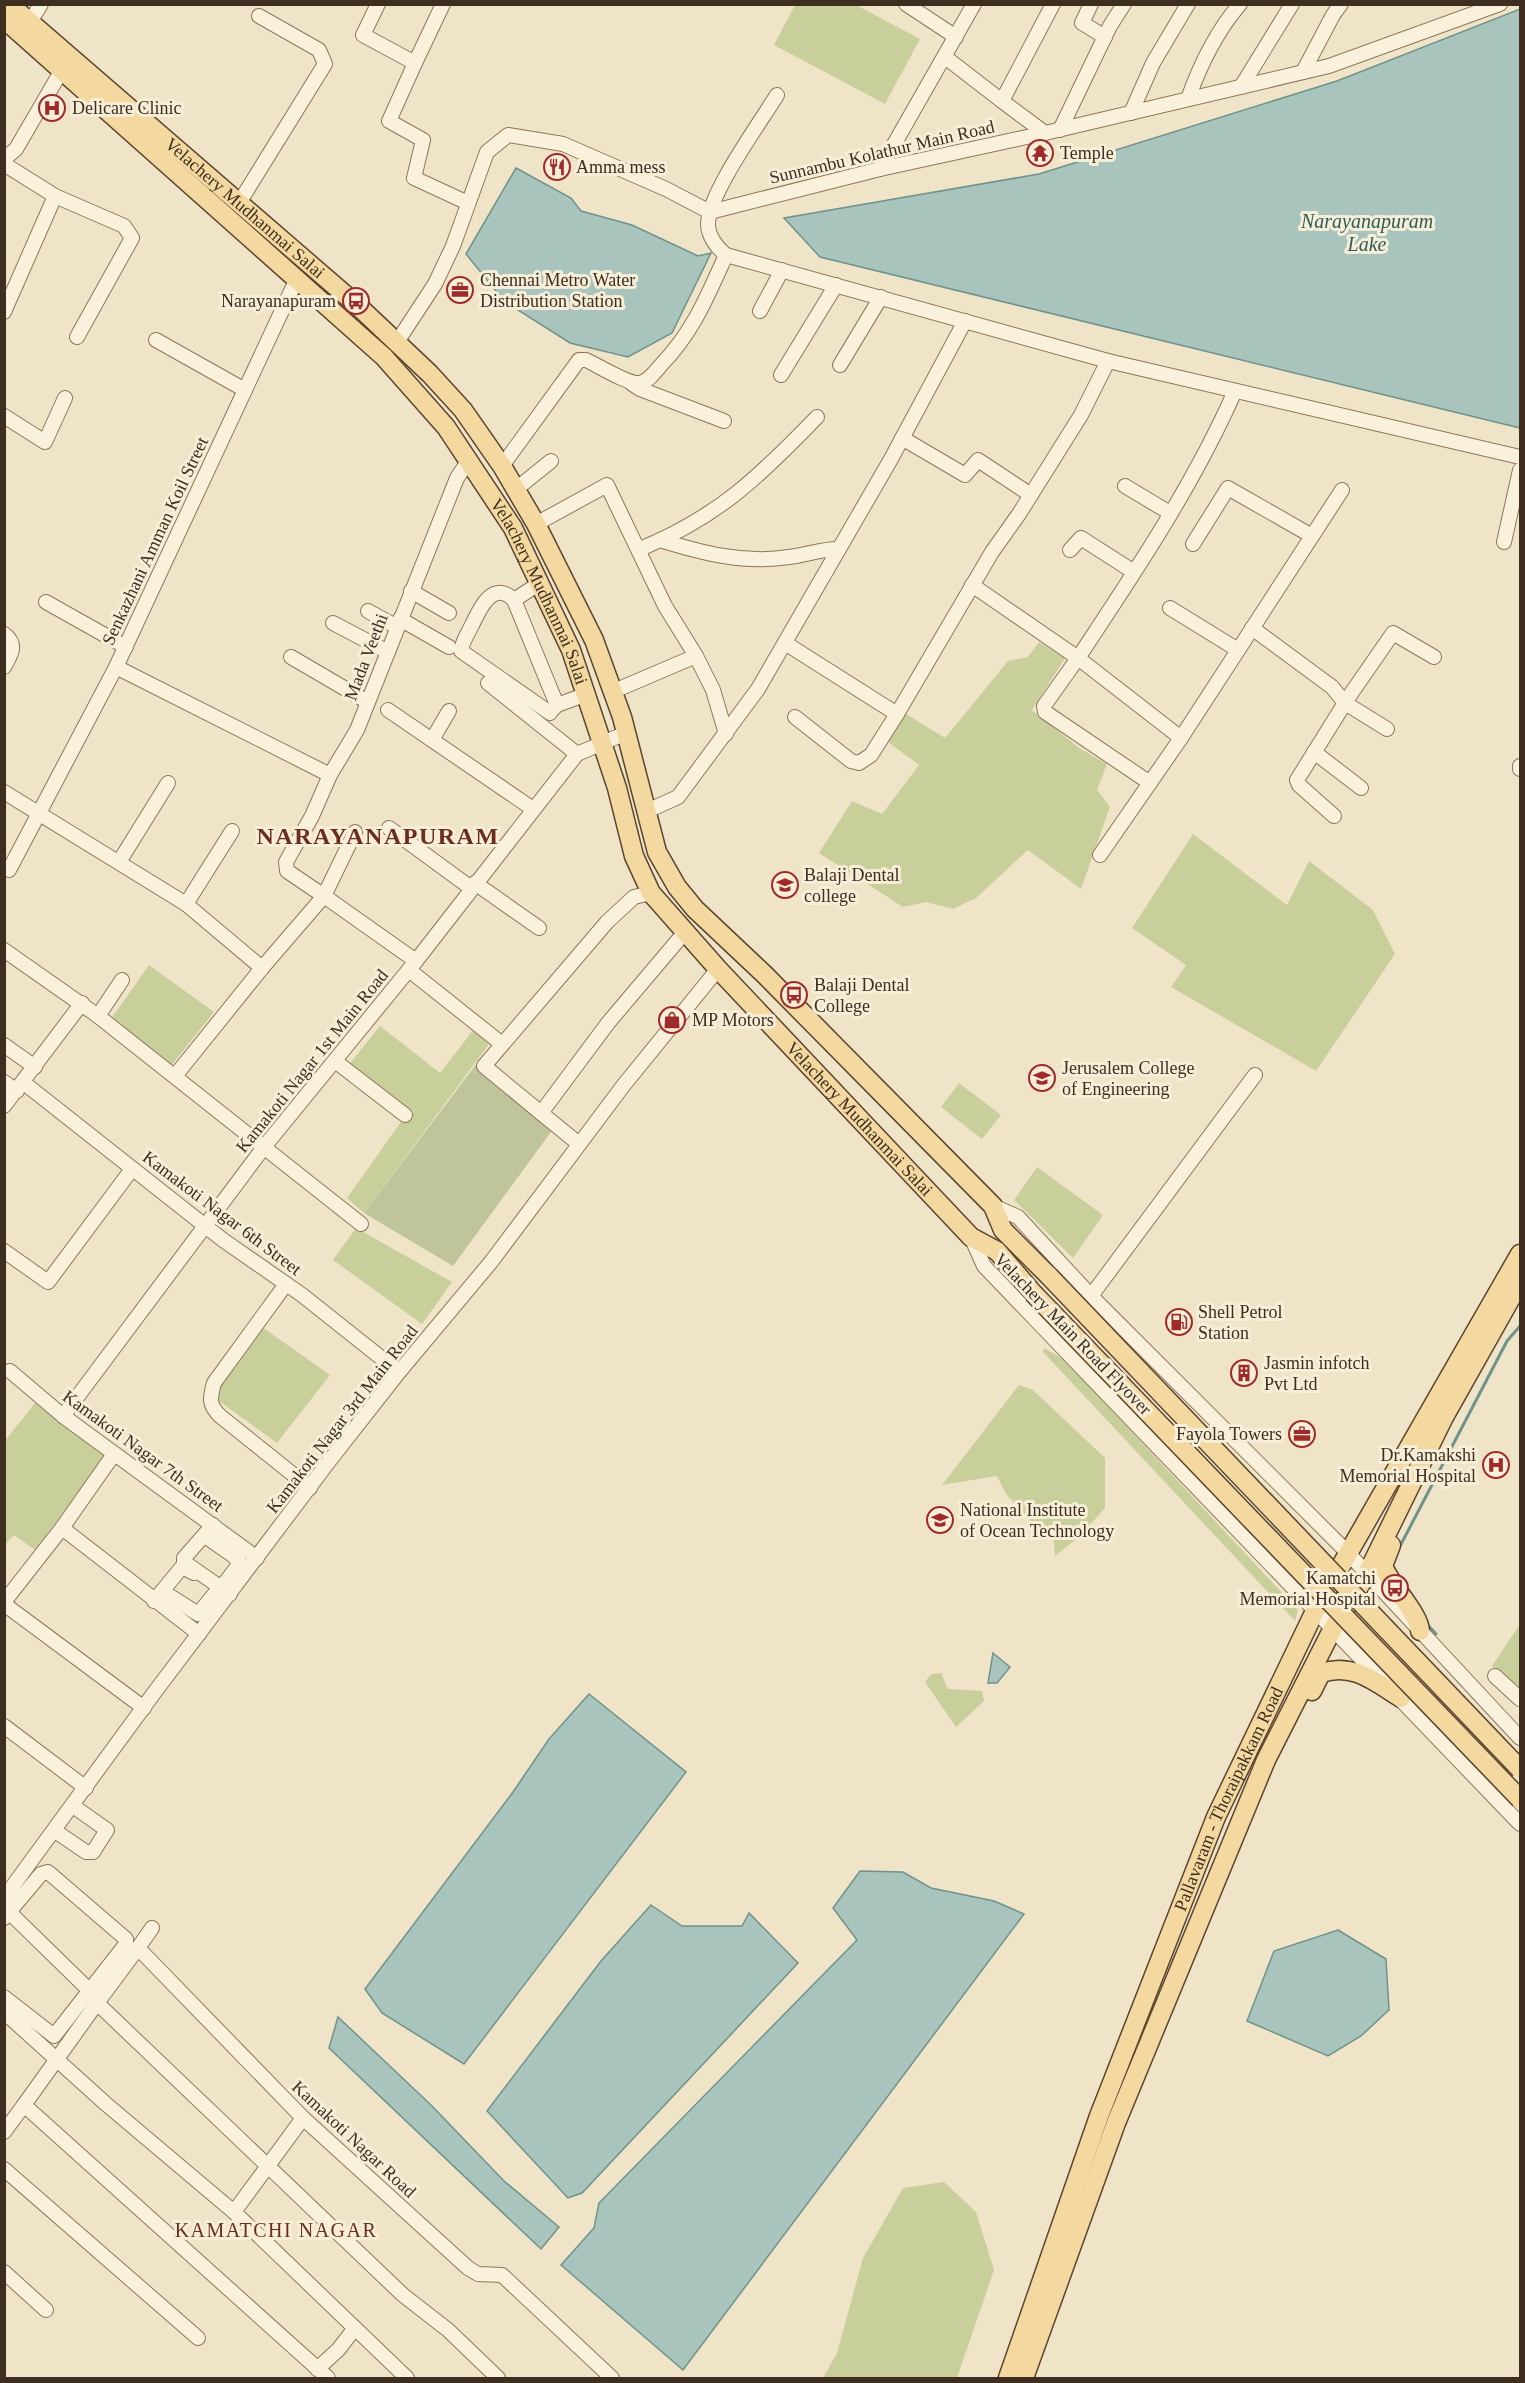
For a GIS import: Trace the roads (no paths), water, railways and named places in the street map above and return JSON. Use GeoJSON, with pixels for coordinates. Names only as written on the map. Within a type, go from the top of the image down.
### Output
{"type":"FeatureCollection","features":[{"type":"Feature","properties":{"kind":"main road","name":"Velachery Mudhanmai Salai"},"geometry":{"type":"LineString","coordinates":[[9,4],[298,283],[384,357],[446,427],[513,528],[572,650],[617,788],[634,856],[651,893],[724,976],[789,1041],[971,1237]]}},
{"type":"Feature","properties":{"kind":"main road","name":"Velachery Mudhanmai Salai"},"geometry":{"type":"LineString","coordinates":[[4,19],[67,62],[239,203],[398,342],[463,410],[502,466],[536,524],[594,640],[614,691],[657,852],[677,887],[695,909],[751,962],[993,1206]]}},
{"type":"Feature","properties":{"kind":"main road"},"geometry":{"type":"LineString","coordinates":[[724,976],[751,962]]}},
{"type":"Feature","properties":{"kind":"main road","name":"Velachery Main Road Flyover"},"geometry":{"type":"LineString","coordinates":[[993,1206],[1004,1230],[1521,1769]]}},
{"type":"Feature","properties":{"kind":"main road","name":"Velachery Main Road Flyover"},"geometry":{"type":"LineString","coordinates":[[971,1237],[997,1251],[1033,1293],[1521,1799]]}},
{"type":"Feature","properties":{"kind":"main road","name":"Pallavaram - Thoraipakkam Road"},"geometry":{"type":"LineString","coordinates":[[1024,2379],[1026,2350],[1034,2324],[1207,1835],[1315,1611],[1521,1254]]}},
{"type":"Feature","properties":{"kind":"main road","name":"Pallavaram - Thoraipakkam Road"},"geometry":{"type":"LineString","coordinates":[[1105,2128],[1252,1795],[1286,1731],[1332,1630],[1367,1574],[1432,1443],[1521,1282]]}},
{"type":"Feature","properties":{"kind":"main road"},"geometry":{"type":"LineString","coordinates":[[1420,1631],[1420,1622],[1393,1588],[1383,1566],[1435,1457],[1432,1443]]}},
{"type":"Feature","properties":{"kind":"main road"},"geometry":{"type":"LineString","coordinates":[[1286,1731],[1321,1673],[1337,1667],[1363,1675],[1401,1698]]}},
{"type":"Feature","properties":{"kind":"main road","name":"Pallavaram - Thoraipakkam Road"},"geometry":{"type":"LineString","coordinates":[[1008,2379],[1026,2350]]}},
{"type":"Feature","properties":{"kind":"street"},"geometry":{"type":"LineString","coordinates":[[30,22],[41,4]]}},
{"type":"Feature","properties":{"kind":"street"},"geometry":{"type":"LineString","coordinates":[[378,4],[363,35],[415,63]]}},
{"type":"Feature","properties":{"kind":"street"},"geometry":{"type":"LineString","coordinates":[[443,4],[389,121],[423,140],[414,178],[468,203]]}},
{"type":"Feature","properties":{"kind":"street"},"geometry":{"type":"LineString","coordinates":[[906,4],[956,36]]}},
{"type":"Feature","properties":{"kind":"street"},"geometry":{"type":"LineString","coordinates":[[880,169],[974,4]]}},
{"type":"Feature","properties":{"kind":"street"},"geometry":{"type":"LineString","coordinates":[[1002,101],[1053,4]]}},
{"type":"Feature","properties":{"kind":"street"},"geometry":{"type":"LineString","coordinates":[[1091,4],[1082,23],[1105,37]]}},
{"type":"Feature","properties":{"kind":"street"},"geometry":{"type":"LineString","coordinates":[[1060,130],[1105,37],[1124,4]]}},
{"type":"Feature","properties":{"kind":"street"},"geometry":{"type":"LineString","coordinates":[[1131,113],[1153,63],[1188,4]]}},
{"type":"Feature","properties":{"kind":"street"},"geometry":{"type":"LineString","coordinates":[[1188,99],[1198,69],[1229,17],[1240,4]]}},
{"type":"Feature","properties":{"kind":"street"},"geometry":{"type":"LineString","coordinates":[[1241,87],[1292,4]]}},
{"type":"Feature","properties":{"kind":"street"},"geometry":{"type":"LineString","coordinates":[[1304,72],[1341,4]]}},
{"type":"Feature","properties":{"kind":"street","name":"Sunnambu Kolathur Main Road"},"geometry":{"type":"LineString","coordinates":[[710,212],[880,169],[1060,130],[1329,66],[1500,4]]}},
{"type":"Feature","properties":{"kind":"street"},"geometry":{"type":"LineString","coordinates":[[239,203],[325,64],[319,50],[259,16]]}},
{"type":"Feature","properties":{"kind":"street"},"geometry":{"type":"LineString","coordinates":[[945,57],[1045,133]]}},
{"type":"Feature","properties":{"kind":"street"},"geometry":{"type":"LineString","coordinates":[[67,62],[15,149],[4,161],[55,195],[124,226],[132,238],[77,337]]}},
{"type":"Feature","properties":{"kind":"street"},"geometry":{"type":"LineString","coordinates":[[777,95],[728,175],[710,212],[708,225],[711,235],[717,248],[726,255],[1108,361],[1521,458]]}},
{"type":"Feature","properties":{"kind":"street"},"geometry":{"type":"LineString","coordinates":[[398,342],[435,284],[453,246],[487,152],[508,135],[563,144],[666,189],[710,212]]}},
{"type":"Feature","properties":{"kind":"street"},"geometry":{"type":"LineString","coordinates":[[4,312],[55,195]]}},
{"type":"Feature","properties":{"kind":"street"},"geometry":{"type":"LineString","coordinates":[[502,466],[579,360],[586,360],[636,383],[648,379],[677,349],[695,325],[726,255]]}},
{"type":"Feature","properties":{"kind":"street"},"geometry":{"type":"LineString","coordinates":[[760,311],[782,270]]}},
{"type":"Feature","properties":{"kind":"street","name":"Senkazhani Amman Koil Street"},"geometry":{"type":"LineString","coordinates":[[9,870],[41,813],[126,647],[294,285],[298,283]]}},
{"type":"Feature","properties":{"kind":"street"},"geometry":{"type":"LineString","coordinates":[[781,375],[836,285]]}},
{"type":"Feature","properties":{"kind":"street"},"geometry":{"type":"LineString","coordinates":[[840,365],[881,297]]}},
{"type":"Feature","properties":{"kind":"street"},"geometry":{"type":"LineString","coordinates":[[647,811],[678,797],[758,689],[902,438],[965,321]]}},
{"type":"Feature","properties":{"kind":"street"},"geometry":{"type":"LineString","coordinates":[[156,340],[245,390]]}},
{"type":"Feature","properties":{"kind":"street"},"geometry":{"type":"LineString","coordinates":[[795,717],[851,761],[859,764],[871,755],[972,585],[1081,415],[1108,361]]}},
{"type":"Feature","properties":{"kind":"street"},"geometry":{"type":"LineString","coordinates":[[627,380],[640,389],[724,421]]}},
{"type":"Feature","properties":{"kind":"street"},"geometry":{"type":"LineString","coordinates":[[1150,783],[1043,710],[1170,513],[1212,442],[1235,391]]}},
{"type":"Feature","properties":{"kind":"street"},"geometry":{"type":"LineString","coordinates":[[4,416],[45,442],[65,399]]}},
{"type":"Feature","properties":{"kind":"street"},"geometry":{"type":"LineString","coordinates":[[640,549],[704,519],[741,492],[817,417]]}},
{"type":"Feature","properties":{"kind":"street"},"geometry":{"type":"LineString","coordinates":[[902,438],[964,475],[978,460],[1031,495]]}},
{"type":"Feature","properties":{"kind":"street","name":"Mada Veethi"},"geometry":{"type":"LineString","coordinates":[[324,896],[287,871],[286,862],[357,729],[457,478],[469,460]]}},
{"type":"Feature","properties":{"kind":"street"},"geometry":{"type":"LineString","coordinates":[[515,490],[551,461]]}},
{"type":"Feature","properties":{"kind":"street"},"geometry":{"type":"LineString","coordinates":[[1504,542],[1521,470]]}},
{"type":"Feature","properties":{"kind":"street"},"geometry":{"type":"LineString","coordinates":[[536,524],[607,485],[640,549],[665,606],[696,656],[713,690],[726,734]]}},
{"type":"Feature","properties":{"kind":"street"},"geometry":{"type":"LineString","coordinates":[[1125,486],[1170,513]]}},
{"type":"Feature","properties":{"kind":"street"},"geometry":{"type":"LineString","coordinates":[[1192,544],[1228,488],[1312,536]]}},
{"type":"Feature","properties":{"kind":"street"},"geometry":{"type":"LineString","coordinates":[[1100,855],[1181,738],[1342,490]]}},
{"type":"Feature","properties":{"kind":"street"},"geometry":{"type":"LineString","coordinates":[[1070,550],[1078,539],[1084,539],[1134,572]]}},
{"type":"Feature","properties":{"kind":"street"},"geometry":{"type":"LineString","coordinates":[[660,540],[709,556],[788,557],[824,549],[839,549]]}},
{"type":"Feature","properties":{"kind":"street"},"geometry":{"type":"LineString","coordinates":[[514,600],[540,583]]}},
{"type":"Feature","properties":{"kind":"street"},"geometry":{"type":"LineString","coordinates":[[972,585],[1078,658],[1181,738]]}},
{"type":"Feature","properties":{"kind":"street"},"geometry":{"type":"LineString","coordinates":[[411,591],[449,613]]}},
{"type":"Feature","properties":{"kind":"street"},"geometry":{"type":"LineString","coordinates":[[495,593],[507,595],[514,600],[553,709],[461,651],[485,598],[495,593]]}},
{"type":"Feature","properties":{"kind":"street"},"geometry":{"type":"LineString","coordinates":[[46,603],[126,647]]}},
{"type":"Feature","properties":{"kind":"street"},"geometry":{"type":"LineString","coordinates":[[1170,608],[1238,650]]}},
{"type":"Feature","properties":{"kind":"street"},"geometry":{"type":"LineString","coordinates":[[368,611],[449,647]]}},
{"type":"Feature","properties":{"kind":"street"},"geometry":{"type":"LineString","coordinates":[[333,623],[388,652]]}},
{"type":"Feature","properties":{"kind":"street"},"geometry":{"type":"LineString","coordinates":[[1252,628],[1332,687],[1345,703],[1387,729]]}},
{"type":"Feature","properties":{"kind":"street"},"geometry":{"type":"LineString","coordinates":[[1334,816],[1299,785],[1297,780],[1314,752],[1393,633],[1434,657]]}},
{"type":"Feature","properties":{"kind":"street"},"geometry":{"type":"LineString","coordinates":[[4,634],[12,642],[13,651],[4,667]]}},
{"type":"Feature","properties":{"kind":"street"},"geometry":{"type":"LineString","coordinates":[[785,643],[897,714]]}},
{"type":"Feature","properties":{"kind":"street"},"geometry":{"type":"LineString","coordinates":[[614,691],[696,656]]}},
{"type":"Feature","properties":{"kind":"street"},"geometry":{"type":"LineString","coordinates":[[291,657],[368,702]]}},
{"type":"Feature","properties":{"kind":"street"},"geometry":{"type":"LineString","coordinates":[[116,667],[330,776]]}},
{"type":"Feature","properties":{"kind":"street"},"geometry":{"type":"LineString","coordinates":[[488,683],[577,753]]}},
{"type":"Feature","properties":{"kind":"street"},"geometry":{"type":"LineString","coordinates":[[541,725],[553,709],[586,694]]}},
{"type":"Feature","properties":{"kind":"street"},"geometry":{"type":"LineString","coordinates":[[388,710],[533,809]]}},
{"type":"Feature","properties":{"kind":"street"},"geometry":{"type":"LineString","coordinates":[[432,740],[448,711]]}},
{"type":"Feature","properties":{"kind":"street","name":"Kamakoti Nagar 1st Main Road"},"geometry":{"type":"LineString","coordinates":[[63,1416],[264,1147],[412,966],[577,753],[626,733]]}},
{"type":"Feature","properties":{"kind":"street"},"geometry":{"type":"LineString","coordinates":[[1314,752],[1360,788]]}},
{"type":"Feature","properties":{"kind":"street"},"geometry":{"type":"LineString","coordinates":[[119,862],[168,783]]}},
{"type":"Feature","properties":{"kind":"street"},"geometry":{"type":"LineString","coordinates":[[4,792],[186,903],[262,968]]}},
{"type":"Feature","properties":{"kind":"street"},"geometry":{"type":"LineString","coordinates":[[389,828],[539,928]]}},
{"type":"Feature","properties":{"kind":"street"},"geometry":{"type":"LineString","coordinates":[[186,903],[232,831]]}},
{"type":"Feature","properties":{"kind":"street"},"geometry":{"type":"LineString","coordinates":[[175,1076],[262,968],[324,896],[356,832]]}},
{"type":"Feature","properties":{"kind":"street"},"geometry":{"type":"LineString","coordinates":[[579,1144],[484,1066],[607,922],[634,897],[651,893]]}},
{"type":"Feature","properties":{"kind":"street"},"geometry":{"type":"LineString","coordinates":[[324,896],[412,966],[502,1044]]}},
{"type":"Feature","properties":{"kind":"street"},"geometry":{"type":"LineString","coordinates":[[542,1113],[608,1023],[685,932]]}},
{"type":"Feature","properties":{"kind":"street"},"geometry":{"type":"LineString","coordinates":[[4,950],[82,1003],[361,1224]]}},
{"type":"Feature","properties":{"kind":"street","name":"Kamakoti Nagar 3rd Main Road"},"geometry":{"type":"LineString","coordinates":[[4,1898],[199,1634],[224,1592],[257,1558],[399,1372],[491,1262],[579,1144],[724,976]]}},
{"type":"Feature","properties":{"kind":"street"},"geometry":{"type":"LineString","coordinates":[[98,1016],[122,980]]}},
{"type":"Feature","properties":{"kind":"street"},"geometry":{"type":"LineString","coordinates":[[4,1106],[82,1003]]}},
{"type":"Feature","properties":{"kind":"street"},"geometry":{"type":"LineString","coordinates":[[4,1045],[35,1067]]}},
{"type":"Feature","properties":{"kind":"street"},"geometry":{"type":"LineString","coordinates":[[335,1060],[405,1115]]}},
{"type":"Feature","properties":{"kind":"street"},"geometry":{"type":"LineString","coordinates":[[1091,1296],[1255,1075]]}},
{"type":"Feature","properties":{"kind":"street","name":"Kamakoti Nagar 6th Street"},"geometry":{"type":"LineString","coordinates":[[4,1082],[20,1087],[132,1169],[399,1372]]}},
{"type":"Feature","properties":{"kind":"street"},"geometry":{"type":"LineString","coordinates":[[4,1251],[48,1282],[132,1169]]}},
{"type":"Feature","properties":{"kind":"street"},"geometry":{"type":"LineString","coordinates":[[993,1206],[1018,1217],[1091,1296],[1348,1554],[1521,1738]]}},
{"type":"Feature","properties":{"kind":"street"},"geometry":{"type":"LineString","coordinates":[[971,1237],[984,1266],[1521,1824]]}},
{"type":"Feature","properties":{"kind":"street"},"geometry":{"type":"LineString","coordinates":[[286,1284],[214,1383],[209,1399],[211,1407],[220,1416],[310,1488]]}},
{"type":"Feature","properties":{"kind":"street","name":"Kamakoti Nagar 7th Street"},"geometry":{"type":"LineString","coordinates":[[6,1372],[238,1552],[257,1558]]}},
{"type":"Feature","properties":{"kind":"street"},"geometry":{"type":"LineString","coordinates":[[114,1454],[62,1528],[4,1603],[144,1708]]}},
{"type":"Feature","properties":{"kind":"street"},"geometry":{"type":"LineString","coordinates":[[62,1528],[158,1596],[199,1634]]}},
{"type":"Feature","properties":{"kind":"street"},"geometry":{"type":"LineString","coordinates":[[209,1530],[186,1556],[184,1562],[224,1592]]}},
{"type":"Feature","properties":{"kind":"street"},"geometry":{"type":"LineString","coordinates":[[158,1596],[198,1614],[224,1592],[240,1563],[238,1552]]}},
{"type":"Feature","properties":{"kind":"street"},"geometry":{"type":"LineString","coordinates":[[158,1596],[182,1567],[224,1592]]}},
{"type":"Feature","properties":{"kind":"street"},"geometry":{"type":"LineString","coordinates":[[1495,1676],[1521,1699]]}},
{"type":"Feature","properties":{"kind":"street"},"geometry":{"type":"LineString","coordinates":[[4,1726],[86,1788]]}},
{"type":"Feature","properties":{"kind":"street"},"geometry":{"type":"LineString","coordinates":[[55,1831],[86,1852],[93,1852],[106,1830],[73,1806]]}},
{"type":"Feature","properties":{"kind":"street"},"geometry":{"type":"LineString","coordinates":[[38,1854],[125,1929]]}},
{"type":"Feature","properties":{"kind":"street"},"geometry":{"type":"LineString","coordinates":[[4,2132],[57,2058],[94,1997],[126,1944],[126,1939],[48,1872],[41,1874],[6,1913],[94,1997],[270,2165],[403,2295],[448,2330],[498,2378]]}},
{"type":"Feature","properties":{"kind":"street"},"geometry":{"type":"LineString","coordinates":[[4,1996],[54,2036],[94,1997],[138,1948],[152,1928]]}},
{"type":"Feature","properties":{"kind":"street","name":"Kamakoti Nagar Road"},"geometry":{"type":"LineString","coordinates":[[138,1948],[303,2118],[468,2268],[478,2274],[502,2275],[612,2379]]}},
{"type":"Feature","properties":{"kind":"street"},"geometry":{"type":"LineString","coordinates":[[4,2012],[106,2104],[234,2212],[407,2379]]}},
{"type":"Feature","properties":{"kind":"street"},"geometry":{"type":"LineString","coordinates":[[24,2105],[323,2374],[355,2328]]}},
{"type":"Feature","properties":{"kind":"street"},"geometry":{"type":"LineString","coordinates":[[234,2212],[303,2118]]}},
{"type":"Feature","properties":{"kind":"street"},"geometry":{"type":"LineString","coordinates":[[4,2169],[198,2338]]}},
{"type":"Feature","properties":{"kind":"street"},"geometry":{"type":"LineString","coordinates":[[4,2272],[46,2310]]}},
{"type":"Feature","properties":{"kind":"water","name":"Narayanapuram Lake"},"geometry":{"type":"Polygon","coordinates":[[[1520,9],[1520,428],[820,257],[784,218],[1039,174],[1337,81],[1520,9]]]}},
{"type":"Feature","properties":{"kind":"water"},"geometry":{"type":"Polygon","coordinates":[[[516,168],[571,198],[581,211],[632,225],[698,256],[711,253],[672,333],[628,357],[570,343],[504,301],[466,254],[516,168]]]}},
{"type":"Feature","properties":{"kind":"water"},"geometry":{"type":"Polygon","coordinates":[[[993,1653],[1010,1667],[997,1683],[988,1683],[993,1653]]]}},
{"type":"Feature","properties":{"kind":"water"},"geometry":{"type":"Polygon","coordinates":[[[589,1694],[686,1772],[464,2064],[382,2013],[365,1989],[513,1792],[549,1739],[589,1694]]]}},
{"type":"Feature","properties":{"kind":"water"},"geometry":{"type":"Polygon","coordinates":[[[860,1871],[903,1872],[931,1888],[994,1901],[1024,1914],[683,2370],[561,2265],[594,2228],[599,2203],[857,1940],[833,1908],[860,1871]]]}},
{"type":"Feature","properties":{"kind":"water"},"geometry":{"type":"Polygon","coordinates":[[[651,1905],[682,1926],[742,1926],[749,1913],[798,1963],[582,2193],[568,2198],[487,2111],[601,1961],[651,1905]]]}},
{"type":"Feature","properties":{"kind":"water"},"geometry":{"type":"Polygon","coordinates":[[[1338,1930],[1386,1959],[1389,2010],[1361,2036],[1328,2056],[1247,2021],[1274,1951],[1338,1930]]]}},
{"type":"Feature","properties":{"kind":"water"},"geometry":{"type":"Polygon","coordinates":[[[338,2017],[432,2106],[504,2181],[559,2227],[541,2249],[329,2048],[338,2017]]]}},
{"type":"Feature","properties":{"kind":"waterway"},"geometry":{"type":"LineString","coordinates":[[1398,1550],[1507,1341],[1520,1326]]}},
{"type":"Feature","properties":{"kind":"waterway"},"geometry":{"type":"LineString","coordinates":[[1426,1623],[1436,1634]]}},
{"type":"Feature","properties":{"kind":"place","name":"Delicare Clinic"},"geometry":{"type":"Point","coordinates":[52,108]}},
{"type":"Feature","properties":{"kind":"place","name":"Temple"},"geometry":{"type":"Point","coordinates":[1040,153]}},
{"type":"Feature","properties":{"kind":"place","name":"Amma mess"},"geometry":{"type":"Point","coordinates":[557,167]}},
{"type":"Feature","properties":{"kind":"place","name":"Chennai Metro Water Distribution Station"},"geometry":{"type":"Point","coordinates":[460,290]}},
{"type":"Feature","properties":{"kind":"place","name":"Narayanapuram"},"geometry":{"type":"Point","coordinates":[356,301]}},
{"type":"Feature","properties":{"kind":"place","name":"Balaji Dental college"},"geometry":{"type":"Point","coordinates":[785,885]}},
{"type":"Feature","properties":{"kind":"place","name":"Balaji Dental College"},"geometry":{"type":"Point","coordinates":[794,995]}},
{"type":"Feature","properties":{"kind":"place","name":"MP Motors"},"geometry":{"type":"Point","coordinates":[672,1020]}},
{"type":"Feature","properties":{"kind":"place","name":"Jerusalem College of Engineering"},"geometry":{"type":"Point","coordinates":[1042,1078]}},
{"type":"Feature","properties":{"kind":"place","name":"Shell Petrol Station"},"geometry":{"type":"Point","coordinates":[1179,1322]}},
{"type":"Feature","properties":{"kind":"place","name":"Jasmin infotch Pvt Ltd"},"geometry":{"type":"Point","coordinates":[1244,1373]}},
{"type":"Feature","properties":{"kind":"place","name":"Fayola Towers"},"geometry":{"type":"Point","coordinates":[1302,1434]}},
{"type":"Feature","properties":{"kind":"place","name":"Dr.Kamakshi Memorial Hospital"},"geometry":{"type":"Point","coordinates":[1496,1465]}},
{"type":"Feature","properties":{"kind":"place","name":"National Institute of Ocean Technology"},"geometry":{"type":"Point","coordinates":[940,1520]}},
{"type":"Feature","properties":{"kind":"place","name":"Kamatchi Memorial Hospital"},"geometry":{"type":"Point","coordinates":[1395,1588]}},
{"type":"Feature","properties":{"kind":"district","name":"NARAYANAPURAM"},"geometry":{"type":"Point","coordinates":[378,836]}},
{"type":"Feature","properties":{"kind":"district","name":"KAMATCHI NAGAR"},"geometry":{"type":"Point","coordinates":[276,2230]}}]}
